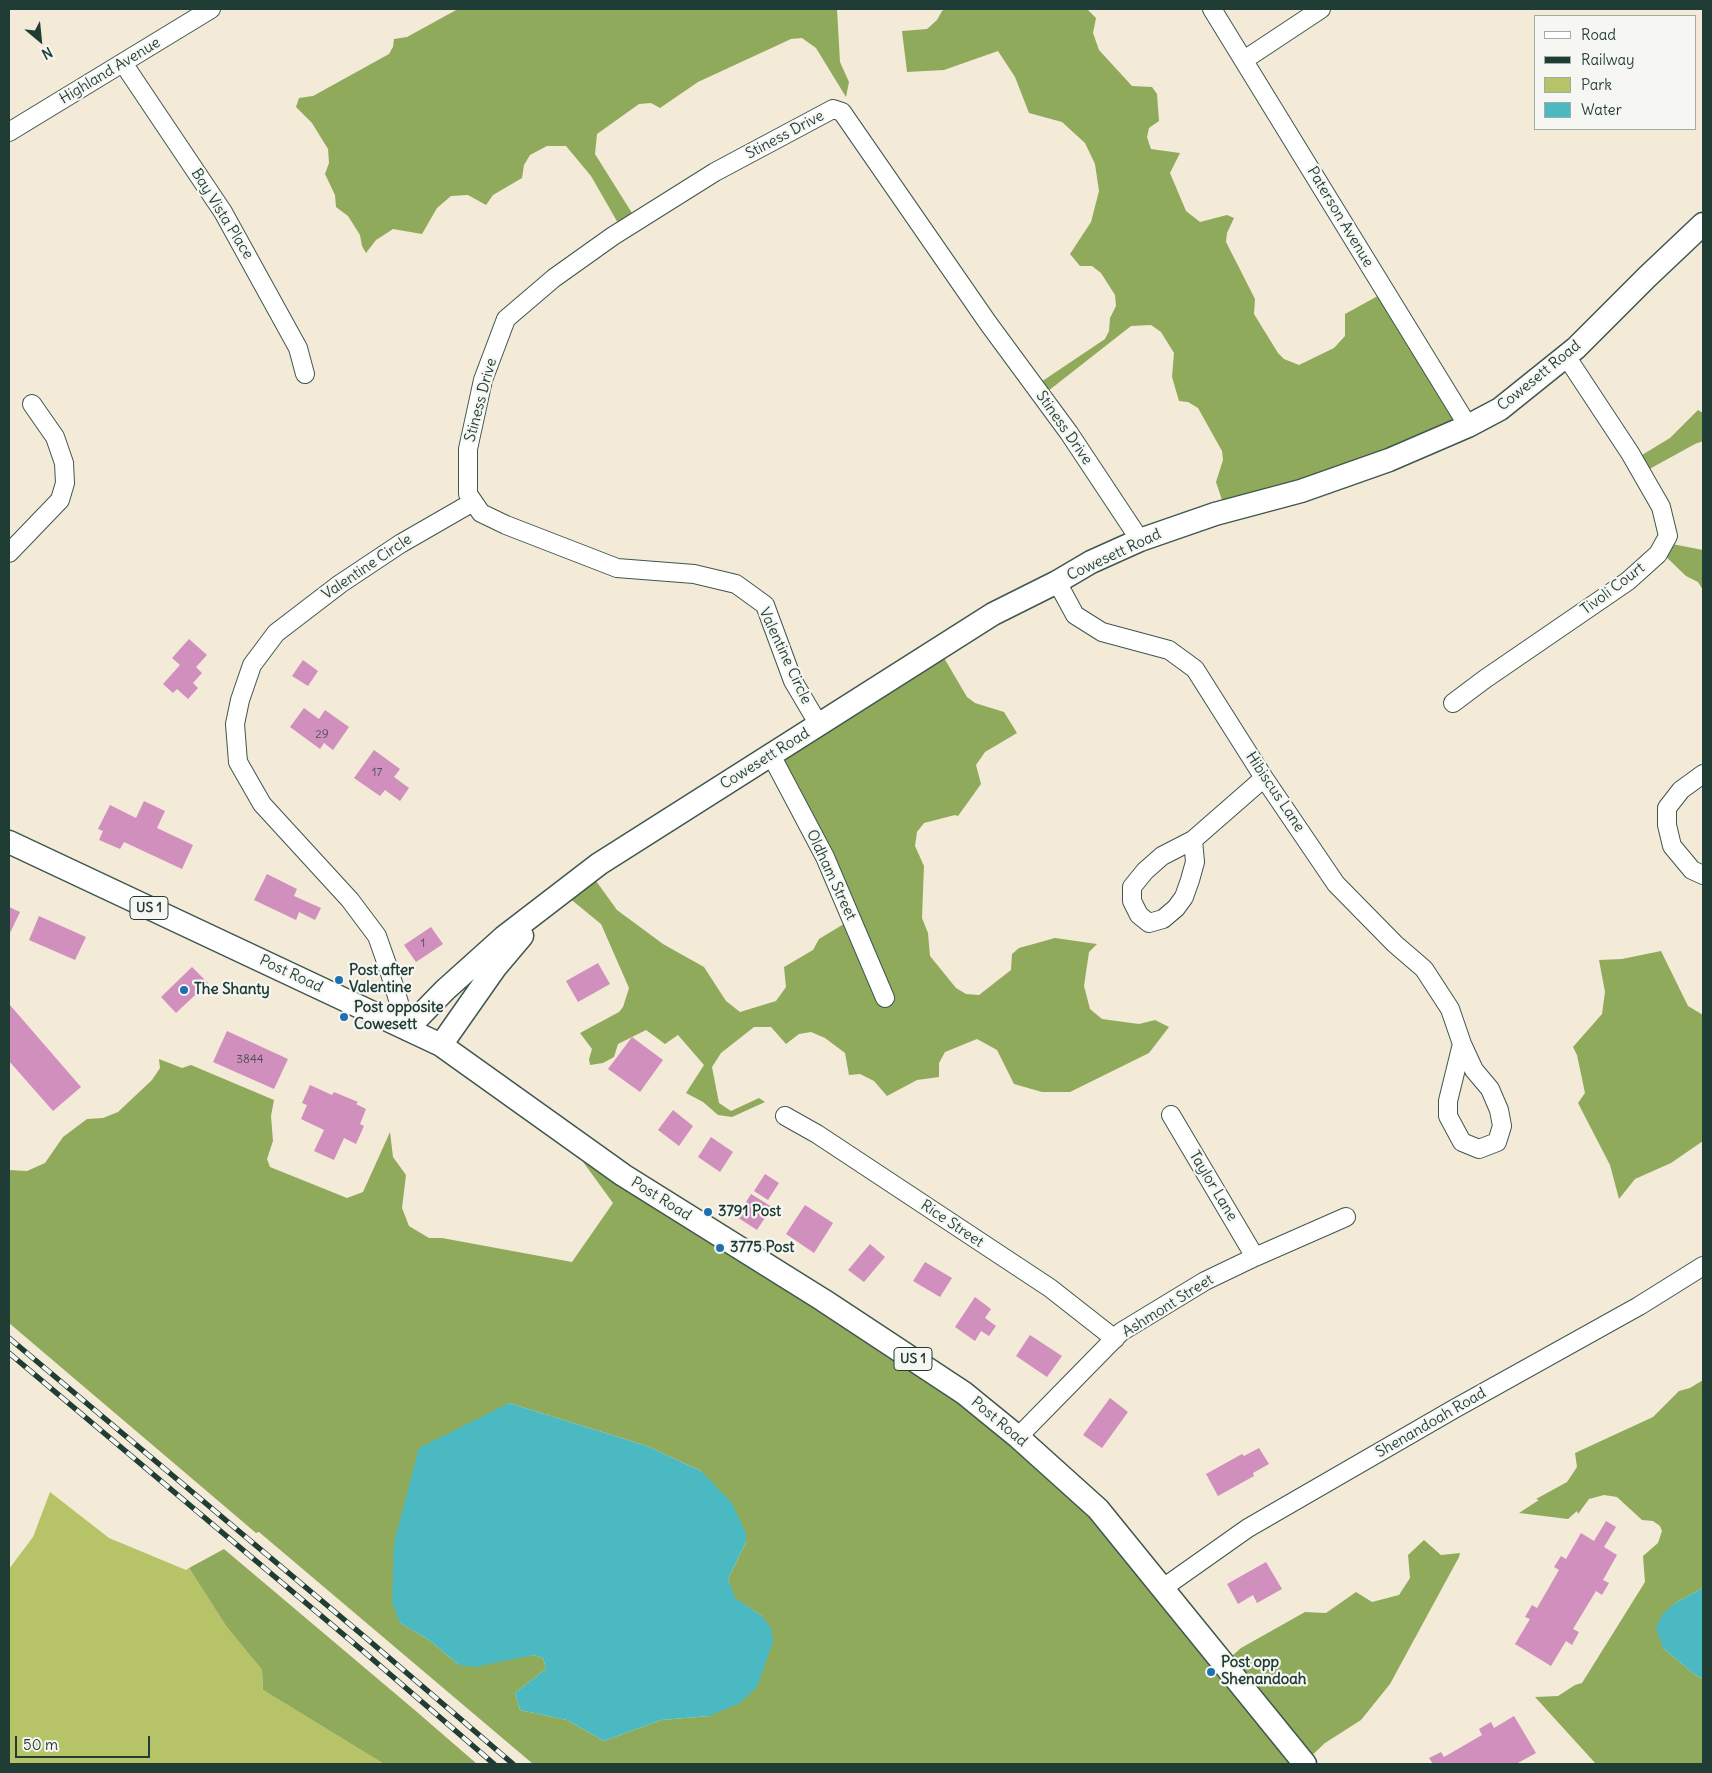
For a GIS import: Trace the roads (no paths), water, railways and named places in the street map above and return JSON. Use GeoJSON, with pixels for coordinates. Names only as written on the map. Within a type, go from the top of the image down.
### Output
{"type":"FeatureCollection","features":[{"type":"Feature","properties":{"kind":"main road","name":"Cowesett Road"},"geometry":{"type":"LineString","coordinates":[[406,1029],[445,990],[504,937],[599,864],[992,614],[1057,582],[1092,562],[1140,540],[1215,514],[1301,491],[1389,460],[1468,426],[1500,409],[1576,348],[1703,224]]}},
{"type":"Feature","properties":{"kind":"main road","name":"Post Road"},"geometry":{"type":"LineString","coordinates":[[9,842],[441,1045],[623,1175],[823,1300],[964,1393],[1018,1437],[1098,1509],[1306,1764]]}},
{"type":"Feature","properties":{"kind":"main road","name":"Cowesett Road"},"geometry":{"type":"LineString","coordinates":[[441,1045],[495,968],[553,898]]}},
{"type":"Feature","properties":{"kind":"street","name":"Highland Avenue"},"geometry":{"type":"LineString","coordinates":[[9,132],[211,9]]}},
{"type":"Feature","properties":{"kind":"street","name":"Paterson Avenue"},"geometry":{"type":"LineString","coordinates":[[1212,9],[1468,426]]}},
{"type":"Feature","properties":{"kind":"street"},"geometry":{"type":"LineString","coordinates":[[1244,60],[1321,9]]}},
{"type":"Feature","properties":{"kind":"street","name":"Bay Vista Place"},"geometry":{"type":"LineString","coordinates":[[123,63],[223,212],[298,348],[305,374]]}},
{"type":"Feature","properties":{"kind":"street","name":"Stiness Drive"},"geometry":{"type":"LineString","coordinates":[[473,502],[468,494],[468,449],[483,380],[506,319],[554,278],[613,236],[715,172],[833,109],[842,112],[865,144],[988,323],[1070,433],[1140,540]]}},
{"type":"Feature","properties":{"kind":"street","name":"Tivoli Court"},"geometry":{"type":"LineString","coordinates":[[1453,703],[1484,679],[1628,582],[1658,554],[1668,536],[1661,507],[1630,453],[1566,356]]}},
{"type":"Feature","properties":{"kind":"street"},"geometry":{"type":"LineString","coordinates":[[9,552],[60,500],[65,483],[64,464],[55,436],[32,404]]}},
{"type":"Feature","properties":{"kind":"street","name":"Valentine Circle"},"geometry":{"type":"LineString","coordinates":[[406,1029],[377,936],[350,900],[262,804],[238,762],[235,724],[240,700],[252,665],[276,633],[340,584],[400,544],[473,502],[481,513],[506,525],[617,568],[694,574],[736,584],[765,605],[793,681],[818,725]]}},
{"type":"Feature","properties":{"kind":"street","name":"Hibiscus Lane"},"geometry":{"type":"LineString","coordinates":[[1057,582],[1075,615],[1102,632],[1169,650],[1195,669],[1264,778],[1336,884],[1424,969],[1450,1009],[1462,1044],[1474,1070],[1490,1089],[1499,1110],[1502,1126],[1497,1142],[1480,1149],[1462,1142],[1448,1116],[1448,1100],[1462,1044]]}},
{"type":"Feature","properties":{"kind":"street","name":"Oldham Street"},"geometry":{"type":"LineString","coordinates":[[771,755],[825,857],[885,998]]}},
{"type":"Feature","properties":{"kind":"street"},"geometry":{"type":"LineString","coordinates":[[1703,774],[1681,790],[1667,808],[1667,825],[1672,846],[1692,870],[1703,875]]}},
{"type":"Feature","properties":{"kind":"street"},"geometry":{"type":"LineString","coordinates":[[1193,840],[1195,862],[1184,897],[1176,908],[1163,919],[1149,923],[1140,915],[1132,901],[1132,887],[1145,870],[1162,856],[1193,840],[1264,778]]}},
{"type":"Feature","properties":{"kind":"street","name":"Taylor Lane"},"geometry":{"type":"LineString","coordinates":[[1171,1115],[1255,1257]]}},
{"type":"Feature","properties":{"kind":"street","name":"Rice Street"},"geometry":{"type":"LineString","coordinates":[[785,1116],[817,1134],[1050,1288],[1115,1339]]}},
{"type":"Feature","properties":{"kind":"street","name":"Ashmont Street"},"geometry":{"type":"LineString","coordinates":[[1018,1437],[1122,1332],[1205,1281],[1346,1217]]}},
{"type":"Feature","properties":{"kind":"street","name":"Shenandoah Road"},"geometry":{"type":"LineString","coordinates":[[1164,1588],[1248,1528],[1454,1409],[1639,1306],[1703,1266]]}},
{"type":"Feature","properties":{"kind":"water"},"geometry":{"type":"Polygon","coordinates":[[[509,1403],[647,1446],[701,1471],[732,1503],[746,1533],[746,1542],[728,1579],[735,1598],[762,1616],[771,1628],[773,1642],[757,1687],[740,1703],[709,1716],[661,1720],[604,1741],[567,1720],[520,1710],[515,1693],[546,1669],[543,1658],[534,1655],[475,1667],[459,1665],[429,1640],[400,1623],[392,1602],[394,1543],[419,1448],[509,1403]]]}},
{"type":"Feature","properties":{"kind":"water"},"geometry":{"type":"Polygon","coordinates":[[[1703,1588],[1703,1679],[1694,1674],[1663,1648],[1656,1628],[1662,1615],[1675,1603],[1703,1588]]]}},
{"type":"Feature","properties":{"kind":"railway"},"geometry":{"type":"LineString","coordinates":[[9,1338],[513,1764]]}},
{"type":"Feature","properties":{"kind":"railway"},"geometry":{"type":"LineString","coordinates":[[9,1353],[363,1651],[494,1764]]}},
{"type":"Feature","properties":{"kind":"place","name":"Post after Valentine"},"geometry":{"type":"Point","coordinates":[339,980]}},
{"type":"Feature","properties":{"kind":"place","name":"The Shanty"},"geometry":{"type":"Point","coordinates":[184,990]}},
{"type":"Feature","properties":{"kind":"place","name":"Post opposite Cowesett"},"geometry":{"type":"Point","coordinates":[344,1017]}},
{"type":"Feature","properties":{"kind":"place","name":"3791 Post"},"geometry":{"type":"Point","coordinates":[708,1212]}},
{"type":"Feature","properties":{"kind":"place","name":"3775 Post"},"geometry":{"type":"Point","coordinates":[720,1248]}},
{"type":"Feature","properties":{"kind":"place","name":"Post opp Shenandoah"},"geometry":{"type":"Point","coordinates":[1211,1672]}}]}
